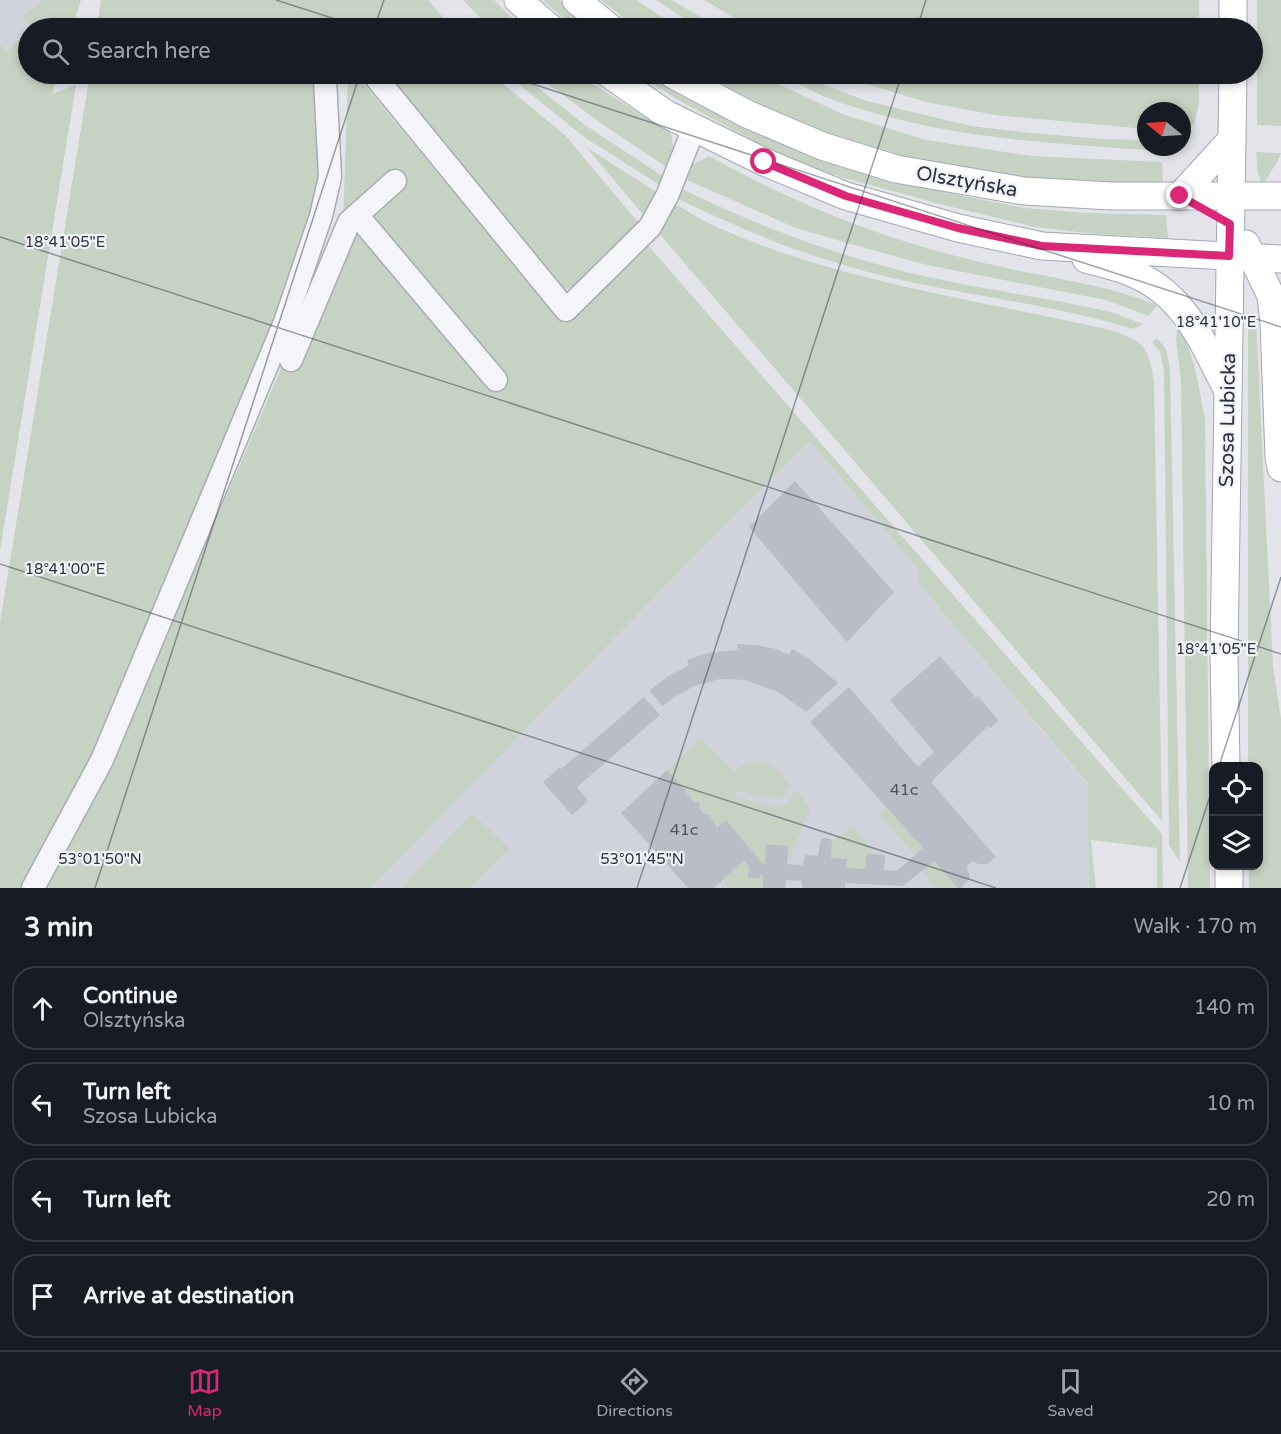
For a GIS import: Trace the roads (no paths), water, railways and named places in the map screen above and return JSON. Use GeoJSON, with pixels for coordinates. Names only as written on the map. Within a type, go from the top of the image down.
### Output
{"type":"FeatureCollection","features":[{"type":"Feature","properties":{"kind":"main road"},"geometry":{"type":"LineString","coordinates":[[518,0],[539,18]]}},
{"type":"Feature","properties":{"kind":"main road"},"geometry":{"type":"LineString","coordinates":[[576,0],[598,18]]}},
{"type":"Feature","properties":{"kind":"main road"},"geometry":{"type":"LineString","coordinates":[[1233,0],[1233,18]]}},
{"type":"Feature","properties":{"kind":"main road"},"geometry":{"type":"LineString","coordinates":[[623,84],[666,114],[764,162],[846,196],[958,228],[1042,246],[1128,271],[1153,284],[1180,306],[1228,391]]}},
{"type":"Feature","properties":{"kind":"main road","name":"Olsztyńska"},"geometry":{"type":"LineString","coordinates":[[691,84],[747,114],[785,130],[849,156],[896,169],[1024,191],[1111,196],[1281,196]]}},
{"type":"Feature","properties":{"kind":"main road","name":"Szosa Lubicka"},"geometry":{"type":"LineString","coordinates":[[1226,762],[1224,655],[1228,391],[1241,257],[1230,224],[1233,84]]}},
{"type":"Feature","properties":{"kind":"main road"},"geometry":{"type":"LineString","coordinates":[[1230,224],[1180,196],[1232,139]]}},
{"type":"Feature","properties":{"kind":"main road"},"geometry":{"type":"LineString","coordinates":[[1042,246],[1281,259]]}},
{"type":"Feature","properties":{"kind":"main road"},"geometry":{"type":"LineString","coordinates":[[1241,257],[1271,296],[1281,468]]}},
{"type":"Feature","properties":{"kind":"main road"},"geometry":{"type":"LineString","coordinates":[[1229,870],[1229,888]]}},
{"type":"Feature","properties":{"kind":"street"},"geometry":{"type":"LineString","coordinates":[[33,888],[102,760],[285,322],[321,216],[330,177],[325,84]]}},
{"type":"Feature","properties":{"kind":"street"},"geometry":{"type":"LineString","coordinates":[[381,84],[566,310],[650,227],[667,196],[694,128]]}},
{"type":"Feature","properties":{"kind":"street"},"geometry":{"type":"LineString","coordinates":[[291,360],[349,222],[395,181]]}},
{"type":"Feature","properties":{"kind":"street"},"geometry":{"type":"LineString","coordinates":[[357,215],[496,380]]}}]}
